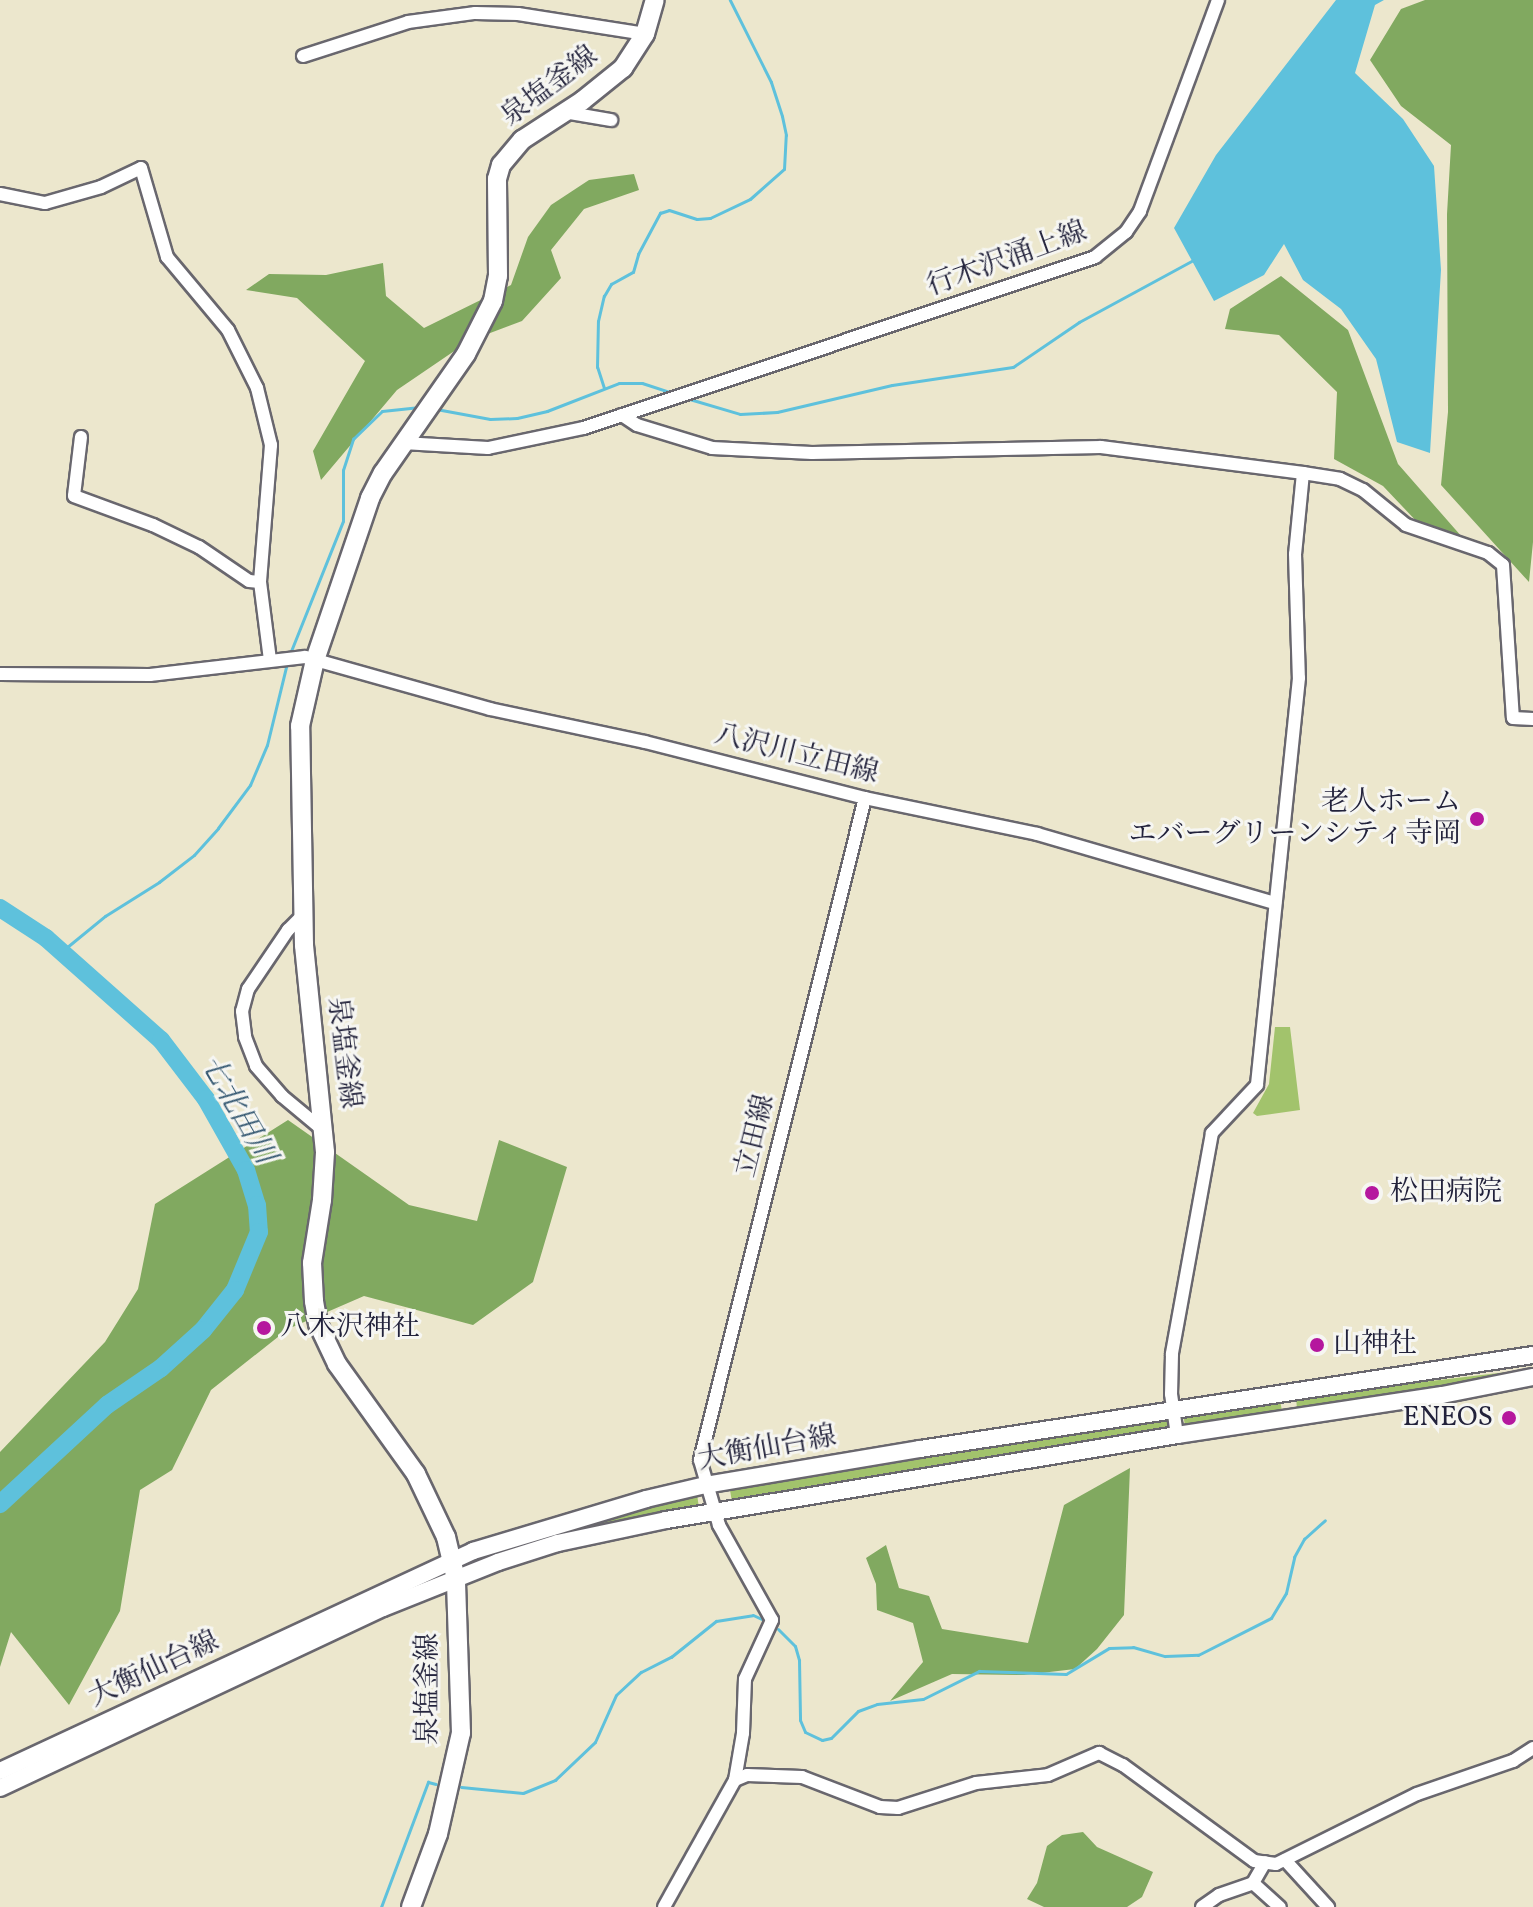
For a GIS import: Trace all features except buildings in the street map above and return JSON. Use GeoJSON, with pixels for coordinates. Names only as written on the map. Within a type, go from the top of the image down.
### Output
{"type":"FeatureCollection","features":[{"type":"Feature","properties":{"kind":"main road","name":"泉塩釜線"},"geometry":{"type":"LineString","coordinates":[[411,1907],[438,1834],[461,1733],[456,1579],[453,1560],[407,1456],[349,1382],[318,1324],[312,1263],[324,1187],[324,1131],[306,982],[302,916],[300,726],[310,658],[370,498],[403,443],[466,354],[493,301],[498,276],[497,179],[501,165],[522,140],[617,74],[645,34],[655,0]]}},
{"type":"Feature","properties":{"kind":"main road","name":"大衡仙台線"},"geometry":{"type":"LineString","coordinates":[[53,1754],[453,1560],[551,1526],[705,1485],[1173,1408],[1533,1355]]}},
{"type":"Feature","properties":{"kind":"main road","name":"大衡仙台線"},"geometry":{"type":"LineString","coordinates":[[53,1754],[456,1579],[558,1543],[713,1512],[1177,1435],[1442,1395],[1533,1377]]}},
{"type":"Feature","properties":{"kind":"main road"},"geometry":{"type":"LineString","coordinates":[[0,1771],[53,1754]]}},
{"type":"Feature","properties":{"kind":"main road"},"geometry":{"type":"LineString","coordinates":[[0,1788],[53,1754]]}},
{"type":"Feature","properties":{"kind":"street","name":"行木沢涌上線"},"geometry":{"type":"LineString","coordinates":[[403,443],[488,448],[584,428],[1074,265],[1112,246],[1140,211],[1218,0]]}},
{"type":"Feature","properties":{"kind":"street"},"geometry":{"type":"LineString","coordinates":[[303,56],[408,22],[475,13],[518,14],[645,34]]}},
{"type":"Feature","properties":{"kind":"street"},"geometry":{"type":"LineString","coordinates":[[564,112],[611,120]]}},
{"type":"Feature","properties":{"kind":"street"},"geometry":{"type":"LineString","coordinates":[[0,194],[45,203],[101,187],[141,168],[167,257],[228,330],[257,388],[271,445],[260,582],[273,659]]}},
{"type":"Feature","properties":{"kind":"street"},"geometry":{"type":"LineString","coordinates":[[622,415],[637,425],[712,448],[812,453],[1101,447],[1340,479],[1363,490],[1406,525],[1488,553],[1503,565],[1513,718],[1533,719]]}},
{"type":"Feature","properties":{"kind":"street"},"geometry":{"type":"LineString","coordinates":[[81,437],[74,496],[153,525],[199,547],[249,581],[260,582]]}},
{"type":"Feature","properties":{"kind":"street"},"geometry":{"type":"LineString","coordinates":[[1177,1435],[1172,1354],[1212,1133],[1257,1085],[1299,678],[1295,554],[1303,473]]}},
{"type":"Feature","properties":{"kind":"street","name":"八沢川立田線"},"geometry":{"type":"LineString","coordinates":[[0,674],[150,675],[273,659],[310,658],[490,709],[645,742],[865,798],[1037,834],[1275,903]]}},
{"type":"Feature","properties":{"kind":"street","name":"立田線"},"geometry":{"type":"LineString","coordinates":[[735,1780],[743,1733],[745,1679],[772,1620],[713,1512],[700,1460],[865,798]]}},
{"type":"Feature","properties":{"kind":"street"},"geometry":{"type":"LineString","coordinates":[[302,916],[288,930],[248,989],[242,1011],[245,1037],[256,1066],[282,1096],[324,1131]]}},
{"type":"Feature","properties":{"kind":"street"},"geometry":{"type":"LineString","coordinates":[[1285,1391],[1289,1418]]}},
{"type":"Feature","properties":{"kind":"street"},"geometry":{"type":"LineString","coordinates":[[664,1907],[735,1780],[747,1775],[802,1777],[880,1807],[898,1808],[976,1783],[1048,1775],[1083,1757],[1099,1753],[1123,1765],[1254,1861],[1276,1864],[1417,1794],[1513,1761],[1533,1748]]}},
{"type":"Feature","properties":{"kind":"street"},"geometry":{"type":"LineString","coordinates":[[1285,1860],[1328,1907]]}},
{"type":"Feature","properties":{"kind":"street"},"geometry":{"type":"LineString","coordinates":[[1202,1907],[1219,1895],[1253,1883],[1265,1862]]}},
{"type":"Feature","properties":{"kind":"street"},"geometry":{"type":"LineString","coordinates":[[1253,1883],[1280,1907]]}},
{"type":"Feature","properties":{"kind":"green space"},"geometry":{"type":"Polygon","coordinates":[[[1425,0],[1533,0],[1533,542],[1529,582],[1441,485],[1448,412],[1447,214],[1451,145],[1401,106],[1370,60],[1401,9],[1425,0]]]}},
{"type":"Feature","properties":{"kind":"green space"},"geometry":{"type":"Polygon","coordinates":[[[634,174],[639,190],[584,209],[551,250],[561,278],[522,321],[469,341],[397,390],[321,480],[313,451],[365,361],[297,298],[246,290],[269,274],[326,275],[383,263],[386,296],[424,328],[511,285],[528,237],[551,205],[589,180],[634,174]]]}},
{"type":"Feature","properties":{"kind":"green space"},"geometry":{"type":"Polygon","coordinates":[[[1281,276],[1348,330],[1398,464],[1469,545],[1420,525],[1383,486],[1334,459],[1337,392],[1279,335],[1225,329],[1230,309],[1281,276]]]}},
{"type":"Feature","properties":{"kind":"green space"},"geometry":{"type":"Polygon","coordinates":[[[1275,1027],[1290,1027],[1300,1110],[1257,1116],[1253,1113],[1269,1084],[1275,1027]]]}},
{"type":"Feature","properties":{"kind":"green space"},"geometry":{"type":"Polygon","coordinates":[[[288,1120],[409,1205],[477,1221],[499,1140],[567,1167],[533,1282],[473,1325],[364,1296],[288,1329],[211,1390],[172,1470],[140,1490],[120,1611],[69,1705],[11,1632],[0,1667],[0,1452],[105,1342],[138,1289],[155,1204],[288,1120]]]}},
{"type":"Feature","properties":{"kind":"green space"},"geometry":{"type":"Polygon","coordinates":[[[1507,1372],[1420,1391],[1297,1409],[1296,1397],[1507,1372]]]}},
{"type":"Feature","properties":{"kind":"green space"},"geometry":{"type":"Polygon","coordinates":[[[1280,1400],[1282,1411],[1185,1428],[1183,1417],[1280,1400]]]}},
{"type":"Feature","properties":{"kind":"green space"},"geometry":{"type":"Polygon","coordinates":[[[1168,1417],[1170,1430],[732,1499],[729,1486],[1168,1417]]]}},
{"type":"Feature","properties":{"kind":"green space"},"geometry":{"type":"Polygon","coordinates":[[[1130,1468],[1124,1615],[1097,1649],[1075,1669],[1024,1675],[952,1674],[890,1701],[923,1662],[913,1623],[877,1610],[876,1584],[866,1558],[886,1545],[899,1588],[929,1596],[942,1629],[1028,1643],[1064,1505],[1130,1468]]]}},
{"type":"Feature","properties":{"kind":"green space"},"geometry":{"type":"Polygon","coordinates":[[[697,1494],[699,1508],[535,1540],[479,1556],[646,1504],[697,1494]]]}},
{"type":"Feature","properties":{"kind":"green space"},"geometry":{"type":"Polygon","coordinates":[[[1083,1832],[1097,1847],[1153,1872],[1142,1897],[1127,1907],[1044,1907],[1027,1899],[1037,1883],[1047,1846],[1062,1835],[1083,1832]]]}},
{"type":"Feature","properties":{"kind":"water"},"geometry":{"type":"Polygon","coordinates":[[[1336,0],[1384,0],[1375,5],[1355,73],[1403,119],[1434,166],[1441,270],[1430,453],[1397,442],[1376,359],[1341,309],[1303,280],[1284,244],[1264,275],[1214,301],[1174,228],[1216,155],[1336,0]]]}},
{"type":"Feature","properties":{"kind":"waterway"},"geometry":{"type":"LineString","coordinates":[[604,388],[597,367],[598,321],[604,296],[611,284],[633,272],[638,254],[660,213],[669,210],[697,219],[710,218],[750,199],[784,169],[786,135],[782,116],[771,82],[730,0]]}},
{"type":"Feature","properties":{"kind":"waterway"},"geometry":{"type":"LineString","coordinates":[[686,398],[740,414],[777,412],[892,385],[1013,367],[1079,322],[1193,260]]}},
{"type":"Feature","properties":{"kind":"waterway"},"geometry":{"type":"LineString","coordinates":[[436,409],[490,419],[517,418],[547,411],[619,383],[642,383],[675,394]]}},
{"type":"Feature","properties":{"kind":"waterway"},"geometry":{"type":"LineString","coordinates":[[289,656],[343,521],[343,470],[353,439],[382,411],[420,407]]}},
{"type":"Feature","properties":{"kind":"waterway"},"geometry":{"type":"LineString","coordinates":[[61,952],[105,916],[159,882],[194,855],[218,828],[250,785],[267,745],[287,663]]}},
{"type":"Feature","properties":{"kind":"waterway","name":"七北田川"},"geometry":{"type":"LineString","coordinates":[[0,908],[46,938],[161,1040],[206,1099],[246,1170],[257,1205],[259,1232],[235,1290],[203,1330],[161,1368],[107,1405],[0,1504]]}},
{"type":"Feature","properties":{"kind":"waterway"},"geometry":{"type":"LineString","coordinates":[[778,1629],[795,1646],[799,1660],[800,1720],[805,1732],[822,1740],[831,1738],[858,1711],[877,1704],[923,1699],[979,1671],[1066,1674],[1109,1648],[1133,1647],[1165,1656],[1198,1655],[1271,1618],[1286,1593],[1294,1557],[1304,1539],[1325,1520]]}},
{"type":"Feature","properties":{"kind":"waterway"},"geometry":{"type":"LineString","coordinates":[[461,1787],[523,1793],[555,1780],[595,1742],[616,1695],[641,1672],[671,1657],[716,1621],[753,1615],[766,1621]]}},
{"type":"Feature","properties":{"kind":"waterway"},"geometry":{"type":"LineString","coordinates":[[381,1907],[428,1782],[436,1784]]}},
{"type":"Feature","properties":{"kind":"place","name":"老人ホーム エバーグリーンシティ寺岡"},"geometry":{"type":"Point","coordinates":[1477,819]}},
{"type":"Feature","properties":{"kind":"place","name":"松田病院"},"geometry":{"type":"Point","coordinates":[1372,1193]}},
{"type":"Feature","properties":{"kind":"place","name":"八木沢神社"},"geometry":{"type":"Point","coordinates":[264,1328]}},
{"type":"Feature","properties":{"kind":"place","name":"山神社"},"geometry":{"type":"Point","coordinates":[1317,1345]}},
{"type":"Feature","properties":{"kind":"place","name":"ENEOS"},"geometry":{"type":"Point","coordinates":[1509,1418]}}]}
